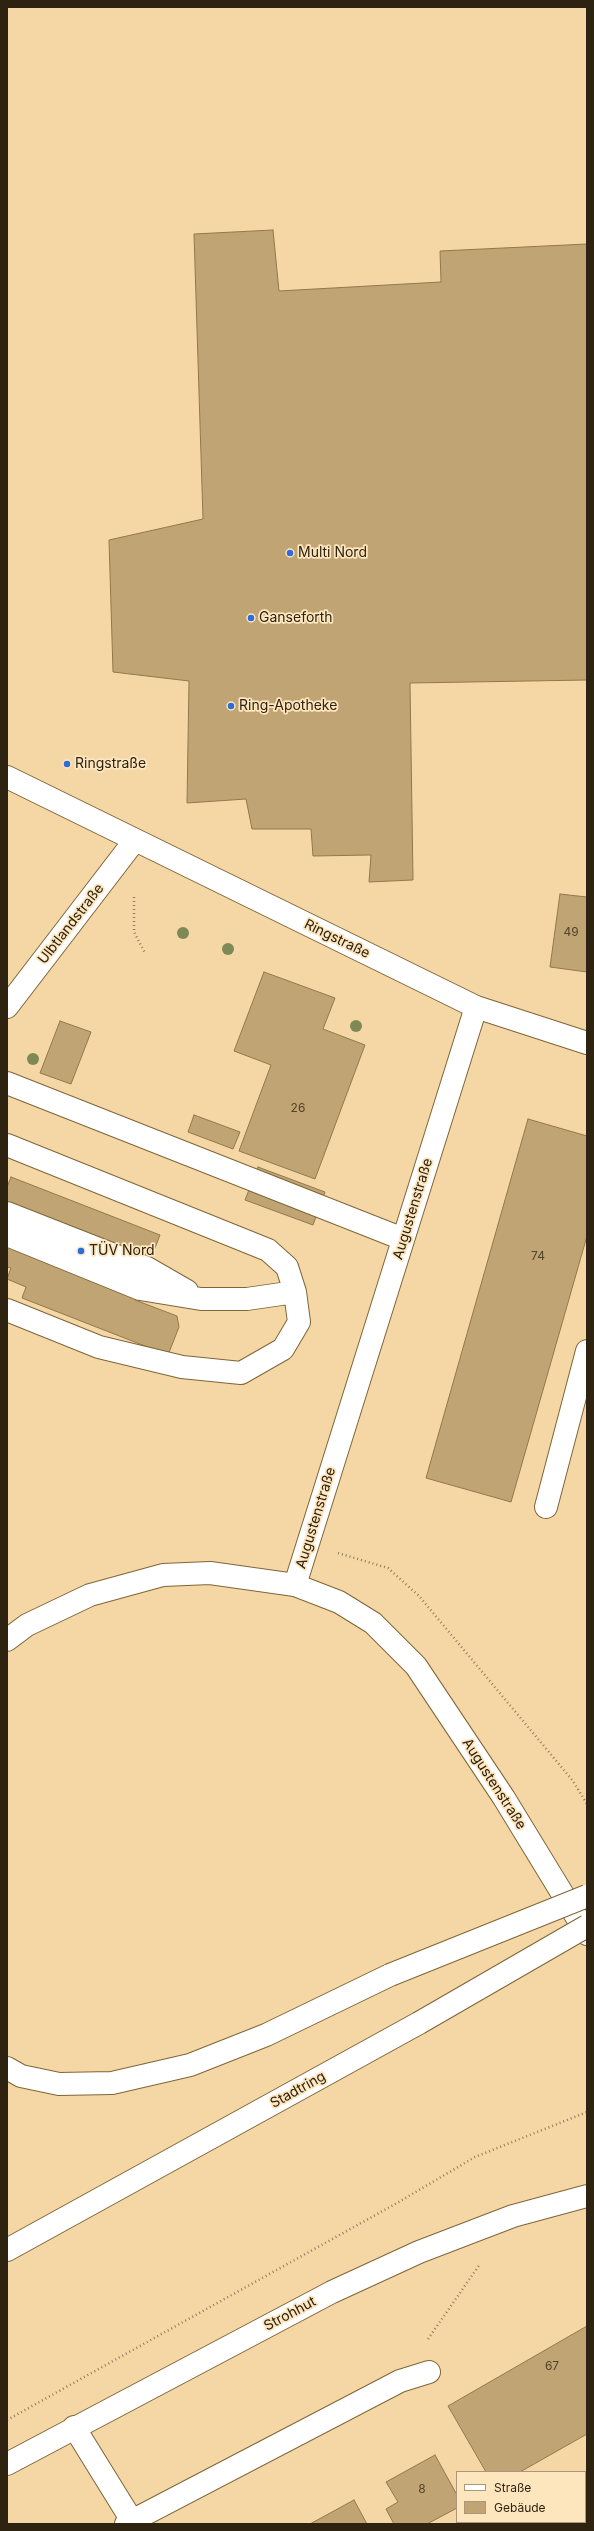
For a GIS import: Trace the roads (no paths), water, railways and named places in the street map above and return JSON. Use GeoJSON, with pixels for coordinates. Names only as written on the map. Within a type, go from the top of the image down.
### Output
{"type":"FeatureCollection","features":[{"type":"Feature","properties":{"kind":"main road","name":"Ringstraße"},"geometry":{"type":"LineString","coordinates":[[7,777],[476,1007],[587,1043]]}},
{"type":"Feature","properties":{"kind":"main road","name":"Ulbtlandstraße"},"geometry":{"type":"LineString","coordinates":[[7,1008],[135,840]]}},
{"type":"Feature","properties":{"kind":"main road","name":"Augustenstraße"},"geometry":{"type":"LineString","coordinates":[[476,1007],[295,1585],[339,1602],[373,1623],[416,1666],[504,1798],[587,1934]]}},
{"type":"Feature","properties":{"kind":"main road"},"geometry":{"type":"LineString","coordinates":[[7,1083],[403,1239]]}},
{"type":"Feature","properties":{"kind":"main road"},"geometry":{"type":"LineString","coordinates":[[7,1145],[268,1250],[287,1267],[296,1292],[299,1322],[283,1349],[241,1373],[182,1367],[99,1347],[7,1310]]}},
{"type":"Feature","properties":{"kind":"main road"},"geometry":{"type":"LineString","coordinates":[[7,1213],[147,1268],[201,1299]]}},
{"type":"Feature","properties":{"kind":"main road"},"geometry":{"type":"LineString","coordinates":[[7,1235],[140,1289],[201,1299],[247,1299],[296,1292]]}},
{"type":"Feature","properties":{"kind":"main road"},"geometry":{"type":"LineString","coordinates":[[546,1507],[587,1351]]}},
{"type":"Feature","properties":{"kind":"main road"},"geometry":{"type":"LineString","coordinates":[[7,1640],[27,1625],[90,1595],[163,1575],[210,1573],[295,1585]]}},
{"type":"Feature","properties":{"kind":"main road"},"geometry":{"type":"LineString","coordinates":[[7,2068],[21,2076],[59,2084],[112,2083],[190,2065],[266,2035],[390,1975],[587,1896]]}},
{"type":"Feature","properties":{"kind":"main road","name":"Stadtring"},"geometry":{"type":"LineString","coordinates":[[7,2250],[419,2023],[587,1926]]}},
{"type":"Feature","properties":{"kind":"main road","name":"Strohhut"},"geometry":{"type":"LineString","coordinates":[[7,2464],[74,2427],[332,2292],[419,2252],[513,2216],[587,2196]]}},
{"type":"Feature","properties":{"kind":"main road"},"geometry":{"type":"LineString","coordinates":[[74,2427],[131,2523],[400,2381],[430,2372]]}},
{"type":"Feature","properties":{"kind":"place","name":"Multi Nord"},"geometry":{"type":"Point","coordinates":[290,553]}},
{"type":"Feature","properties":{"kind":"place","name":"Ganseforth"},"geometry":{"type":"Point","coordinates":[251,618]}},
{"type":"Feature","properties":{"kind":"place","name":"Ring-Apotheke"},"geometry":{"type":"Point","coordinates":[231,706]}},
{"type":"Feature","properties":{"kind":"place","name":"Ringstraße"},"geometry":{"type":"Point","coordinates":[67,764]}},
{"type":"Feature","properties":{"kind":"place","name":"TÜV Nord"},"geometry":{"type":"Point","coordinates":[81,1251]}}]}
